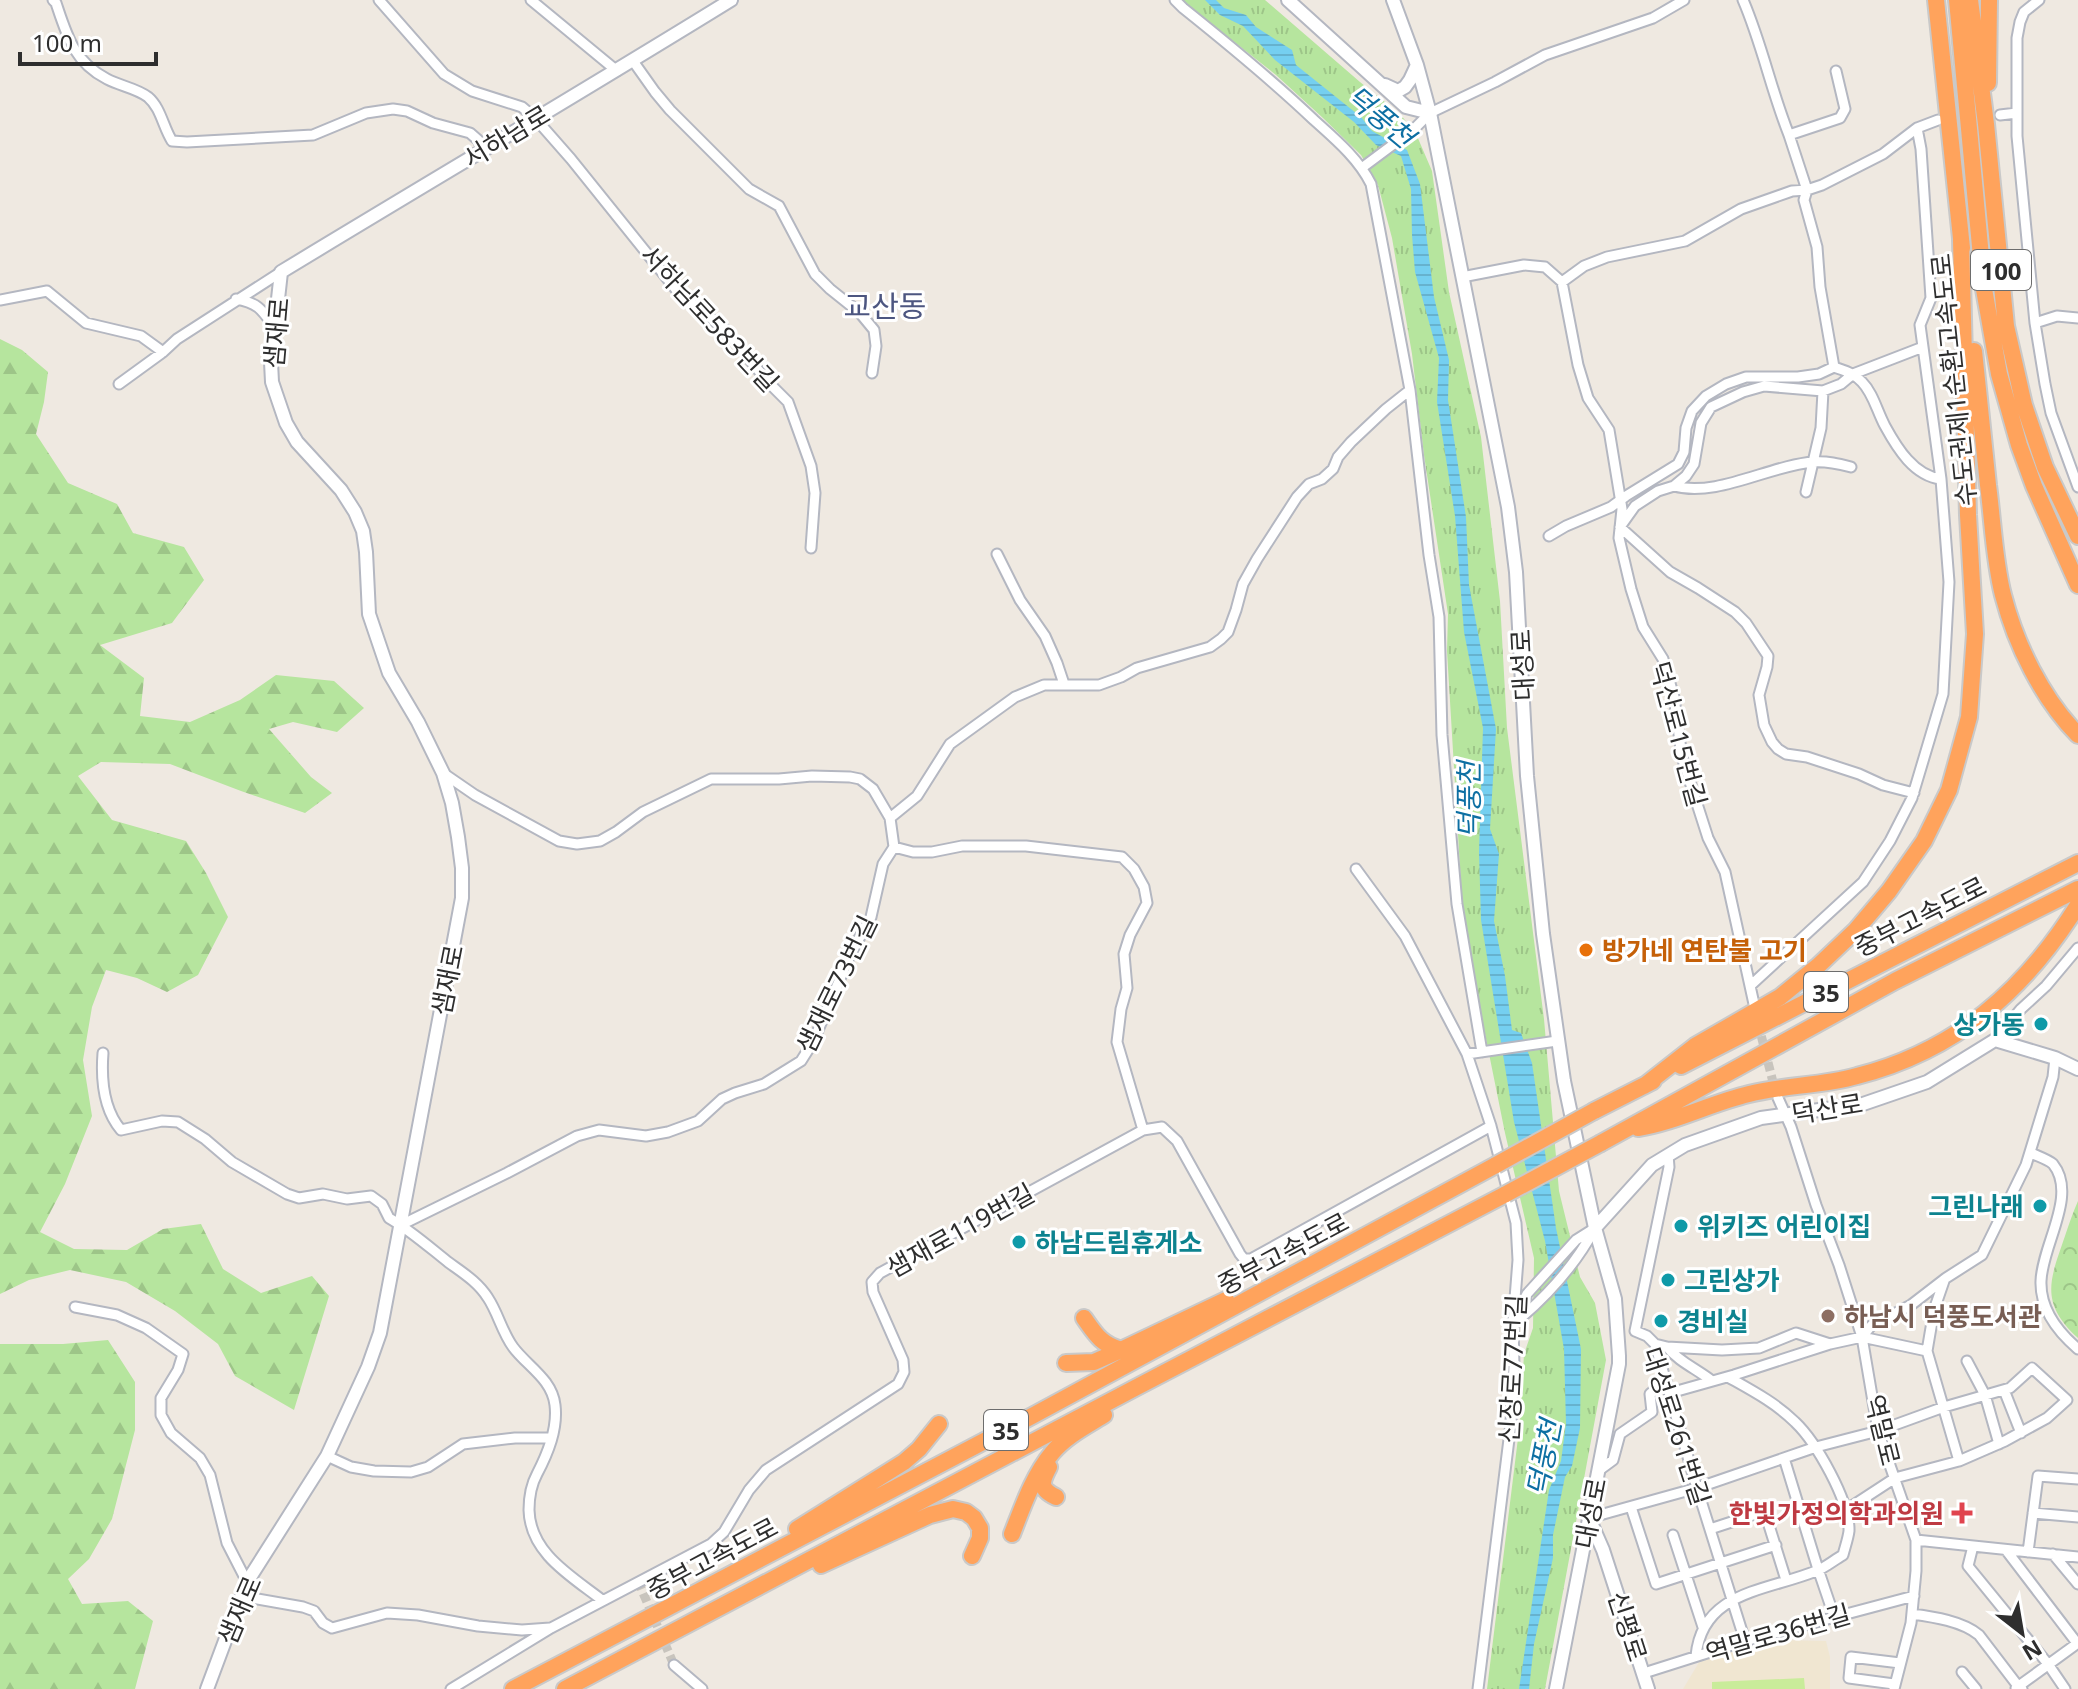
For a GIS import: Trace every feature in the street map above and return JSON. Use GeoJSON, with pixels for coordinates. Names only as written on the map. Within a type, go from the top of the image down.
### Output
{"type":"FeatureCollection","features":[{"type":"Feature","properties":{"kind":"highway","name":"수도권제1순환고속도로"},"geometry":{"type":"LineString","coordinates":[[1936,0],[1996,557],[2003,596],[2026,656],[2043,689],[2073,730]]}},
{"type":"Feature","properties":{"kind":"highway"},"geometry":{"type":"LineString","coordinates":[[1957,0],[1984,289],[1999,374],[2034,486],[2078,585]]}},
{"type":"Feature","properties":{"kind":"highway","name":"100"},"geometry":{"type":"LineString","coordinates":[[1970,0],[1993,120],[2006,326],[2024,405],[2045,467],[2078,536]]}},
{"type":"Feature","properties":{"kind":"highway"},"geometry":{"type":"LineString","coordinates":[[1989,0],[1993,120]]}},
{"type":"Feature","properties":{"kind":"highway"},"geometry":{"type":"LineString","coordinates":[[1644,1086],[1695,1046],[1780,997],[1856,930],[1889,891],[1924,841],[1949,790],[1969,717],[1975,634],[1968,515],[1961,240]]}},
{"type":"Feature","properties":{"kind":"highway","name":"중부고속도로"},"geometry":{"type":"LineString","coordinates":[[513,1689],[1032,1416],[1594,1111],[2078,863]]}},
{"type":"Feature","properties":{"kind":"highway","name":"중부고속도로"},"geometry":{"type":"LineString","coordinates":[[565,1689],[1506,1194],[1895,981],[2078,889]]}},
{"type":"Feature","properties":{"kind":"highway"},"geometry":{"type":"LineString","coordinates":[[1624,1130],[1657,1125],[1747,1094],[1857,1076],[1929,1049],[1962,1030],[2015,987],[2043,957],[2078,905]]}},
{"type":"Feature","properties":{"kind":"highway"},"geometry":{"type":"LineString","coordinates":[[1066,1363],[1094,1362],[1256,1285],[1309,1266]]}},
{"type":"Feature","properties":{"kind":"highway"},"geometry":{"type":"LineString","coordinates":[[1084,1318],[1108,1346],[1121,1350]]}},
{"type":"Feature","properties":{"kind":"highway"},"geometry":{"type":"LineString","coordinates":[[1012,1534],[1027,1494],[1053,1452],[1110,1411],[1135,1388]]}},
{"type":"Feature","properties":{"kind":"highway"},"geometry":{"type":"LineString","coordinates":[[789,1545],[796,1530],[904,1462],[939,1424]]}},
{"type":"Feature","properties":{"kind":"highway"},"geometry":{"type":"LineString","coordinates":[[1056,1497],[1047,1493],[1043,1479],[1049,1466],[1081,1429]]}},
{"type":"Feature","properties":{"kind":"highway"},"geometry":{"type":"LineString","coordinates":[[800,1565],[818,1566],[930,1515],[953,1509],[966,1512],[980,1528],[980,1538],[972,1556]]}},
{"type":"Feature","properties":{"kind":"street"},"geometry":{"type":"LineString","coordinates":[[53,0],[73,49],[87,67],[148,98],[161,114],[164,129],[172,141],[313,135],[366,113],[393,109],[470,133],[483,149]]}},
{"type":"Feature","properties":{"kind":"street"},"geometry":{"type":"LineString","coordinates":[[379,0],[444,74],[472,91],[522,107],[535,118]]}},
{"type":"Feature","properties":{"kind":"street"},"geometry":{"type":"LineString","coordinates":[[531,0],[617,71]]}},
{"type":"Feature","properties":{"kind":"street","name":"서하남로"},"geometry":{"type":"LineString","coordinates":[[281,272],[731,0]]}},
{"type":"Feature","properties":{"kind":"street"},"geometry":{"type":"LineString","coordinates":[[1175,0],[1271,79],[1363,167],[1371,184],[1410,390],[1439,617],[1442,735],[1457,904],[1486,1052]]}},
{"type":"Feature","properties":{"kind":"street"},"geometry":{"type":"LineString","coordinates":[[1288,0],[1406,107],[1430,113]]}},
{"type":"Feature","properties":{"kind":"street","name":"대성로"},"geometry":{"type":"LineString","coordinates":[[1393,0],[1417,65],[1430,113],[1508,507],[1516,572],[1531,819],[1557,1041],[1595,1228],[1615,1299],[1619,1364],[1556,1689]]}},
{"type":"Feature","properties":{"kind":"street"},"geometry":{"type":"LineString","coordinates":[[1363,167],[1414,129],[1430,113],[1545,55],[1653,18],[1684,0]]}},
{"type":"Feature","properties":{"kind":"street"},"geometry":{"type":"LineString","coordinates":[[1743,0],[1755,28],[1807,190],[1804,200],[1817,247],[1820,287],[1834,367]]}},
{"type":"Feature","properties":{"kind":"street"},"geometry":{"type":"LineString","coordinates":[[2039,0],[2024,12],[2017,38],[2017,136],[2042,370],[2051,413],[2078,487]]}},
{"type":"Feature","properties":{"kind":"street"},"geometry":{"type":"LineString","coordinates":[[633,61],[662,101],[749,189],[779,206],[815,274],[860,313],[874,330],[876,346],[872,373]]}},
{"type":"Feature","properties":{"kind":"street"},"geometry":{"type":"LineString","coordinates":[[1379,82],[1398,91],[1405,87],[1417,65]]}},
{"type":"Feature","properties":{"kind":"street"},"geometry":{"type":"LineString","coordinates":[[1789,135],[1840,118],[1845,109],[1836,71]]}},
{"type":"Feature","properties":{"kind":"street"},"geometry":{"type":"LineString","coordinates":[[1993,120],[2017,113]]}},
{"type":"Feature","properties":{"kind":"street","name":"서하남로583번길"},"geometry":{"type":"LineString","coordinates":[[535,118],[678,292],[726,330],[788,402],[811,466],[815,493],[811,548]]}},
{"type":"Feature","properties":{"kind":"street"},"geometry":{"type":"LineString","coordinates":[[1462,277],[1524,265],[1545,267],[1562,282],[1584,266],[1607,257],[1685,241],[1741,209],[1792,191],[1822,185],[1883,154],[1917,128],[1938,120]]}},
{"type":"Feature","properties":{"kind":"street"},"geometry":{"type":"LineString","coordinates":[[1750,986],[1863,882],[1890,841],[1914,793],[1943,694],[1949,582],[1941,479],[1920,325],[1931,298],[1917,128]]}},
{"type":"Feature","properties":{"kind":"street"},"geometry":{"type":"LineString","coordinates":[[119,384],[177,339],[281,272]]}},
{"type":"Feature","properties":{"kind":"street","name":"샘재로"},"geometry":{"type":"LineString","coordinates":[[207,1689],[247,1582],[327,1456],[368,1367],[380,1333],[462,898],[458,837],[443,773],[389,673],[369,614],[363,531],[341,490],[297,442],[279,407],[272,382],[281,272]]}},
{"type":"Feature","properties":{"kind":"street","name":"덕산로15번길"},"geometry":{"type":"LineString","coordinates":[[1562,282],[1578,365],[1588,398],[1609,430],[1622,509],[1619,538],[1631,589],[1643,627],[1663,659],[1674,697],[1682,757],[1708,838],[1725,872],[1754,1004]]}},
{"type":"Feature","properties":{"kind":"street"},"geometry":{"type":"LineString","coordinates":[[0,300],[47,291],[86,323],[141,336],[163,352]]}},
{"type":"Feature","properties":{"kind":"street"},"geometry":{"type":"LineString","coordinates":[[236,299],[252,302],[275,328]]}},
{"type":"Feature","properties":{"kind":"street"},"geometry":{"type":"LineString","coordinates":[[2035,323],[2057,316],[2078,318]]}},
{"type":"Feature","properties":{"kind":"street"},"geometry":{"type":"LineString","coordinates":[[1914,793],[1778,749],[1764,725],[1759,695],[1768,656],[1746,623],[1735,612],[1670,572],[1620,527],[1635,506],[1658,491],[1674,486],[1686,476],[1694,464],[1701,423],[1711,407],[1764,386],[1823,391],[1841,384],[1853,374],[1923,347]]}},
{"type":"Feature","properties":{"kind":"street"},"geometry":{"type":"LineString","coordinates":[[1549,536],[1611,507],[1678,464],[1692,411],[1706,396],[1746,377],[1798,377],[1819,374],[1834,367],[1853,374],[1864,384],[1885,427],[1905,456],[1921,473],[1941,479]]}},
{"type":"Feature","properties":{"kind":"street"},"geometry":{"type":"LineString","coordinates":[[890,818],[917,796],[950,744],[1015,697],[1044,685],[1099,685],[1137,668],[1210,647],[1221,639],[1228,632],[1243,584],[1297,497],[1309,484],[1322,479],[1333,469],[1338,457],[1351,442],[1410,390]]}},
{"type":"Feature","properties":{"kind":"street"},"geometry":{"type":"LineString","coordinates":[[1806,492],[1821,428],[1823,391]]}},
{"type":"Feature","properties":{"kind":"street"},"geometry":{"type":"LineString","coordinates":[[1674,486],[1699,489],[1812,462],[1851,467]]}},
{"type":"Feature","properties":{"kind":"street"},"geometry":{"type":"LineString","coordinates":[[997,554],[1020,600],[1045,636],[1064,684]]}},
{"type":"Feature","properties":{"kind":"street"},"geometry":{"type":"LineString","coordinates":[[443,773],[475,795],[559,841],[577,844],[600,841],[643,812],[711,779],[812,776],[860,779],[873,789],[890,818],[894,847],[913,852],[974,845],[1026,846],[1122,857],[1134,869],[1144,887],[1147,903],[1124,954],[1127,988],[1117,1042],[1143,1130],[1162,1127],[1177,1141],[1244,1259],[1251,1259],[1491,1126]]}},
{"type":"Feature","properties":{"kind":"street","name":"샘재로73번길"},"geometry":{"type":"LineString","coordinates":[[401,1225],[577,1136],[599,1130],[646,1136],[698,1121],[722,1099],[764,1084],[801,1061],[813,1042],[851,953],[871,917],[883,864],[894,847]]}},
{"type":"Feature","properties":{"kind":"street","name":"신장로77번길"},"geometry":{"type":"LineString","coordinates":[[1356,869],[1405,936],[1467,1054],[1491,1126],[1516,1223],[1518,1260],[1511,1423],[1478,1689]]}},
{"type":"Feature","properties":{"kind":"street"},"geometry":{"type":"LineString","coordinates":[[2078,948],[1995,1040],[2055,1058],[2078,1069]]}},
{"type":"Feature","properties":{"kind":"street","name":"덕산로"},"geometry":{"type":"LineString","coordinates":[[1595,1228],[1652,1165],[1685,1145],[1761,1118],[1863,1104],[1927,1082],[1995,1040]]}},
{"type":"Feature","properties":{"kind":"street"},"geometry":{"type":"LineString","coordinates":[[1467,1054],[1557,1041]]}},
{"type":"Feature","properties":{"kind":"street"},"geometry":{"type":"LineString","coordinates":[[103,1053],[102,1075],[113,1120],[121,1130],[162,1121],[178,1122],[205,1139],[232,1162],[287,1194],[299,1198],[323,1194],[347,1199],[371,1196],[382,1204],[389,1218],[477,1283],[489,1299],[511,1345],[536,1370],[555,1403],[552,1438],[548,1453],[533,1481],[529,1502],[529,1523],[536,1542],[549,1558],[602,1600]]}},
{"type":"Feature","properties":{"kind":"street"},"geometry":{"type":"LineString","coordinates":[[1862,1337],[1871,1326],[1911,1305],[1982,1255],[2031,1153],[2053,1077],[2055,1058]]}},
{"type":"Feature","properties":{"kind":"street"},"geometry":{"type":"LineString","coordinates":[[1778,1098],[1785,1115]]}},
{"type":"Feature","properties":{"kind":"street","name":"역말로"},"geometry":{"type":"LineString","coordinates":[[1785,1115],[1862,1337],[1878,1431],[1916,1540],[1912,1614],[1894,1686]]}},
{"type":"Feature","properties":{"kind":"street","name":"샘재로119번길"},"geometry":{"type":"LineString","coordinates":[[451,1689],[551,1628],[711,1544],[724,1532],[749,1490],[766,1470],[898,1384],[904,1372],[903,1360],[873,1292],[872,1282],[880,1273],[1143,1130]]}},
{"type":"Feature","properties":{"kind":"street"},"geometry":{"type":"LineString","coordinates":[[2031,1153],[2052,1164],[2064,1185],[2066,1200],[2045,1260],[2041,1282],[2043,1300],[2051,1319],[2062,1335],[2078,1349]]}},
{"type":"Feature","properties":{"kind":"street"},"geometry":{"type":"LineString","coordinates":[[1618,1337],[1635,1331],[1669,1167],[1668,1155]]}},
{"type":"Feature","properties":{"kind":"street"},"geometry":{"type":"LineString","coordinates":[[1513,1324],[1527,1294],[1573,1243],[1595,1228]]}},
{"type":"Feature","properties":{"kind":"street"},"geometry":{"type":"LineString","coordinates":[[1513,1324],[1530,1310],[1578,1257],[1595,1228]]}},
{"type":"Feature","properties":{"kind":"street"},"geometry":{"type":"LineString","coordinates":[[1946,1278],[1934,1310],[1927,1351],[1959,1461]]}},
{"type":"Feature","properties":{"kind":"street"},"geometry":{"type":"LineString","coordinates":[[75,1307],[117,1315],[146,1328],[183,1354],[178,1370],[161,1398],[161,1415],[171,1433],[200,1458],[210,1475],[227,1543],[247,1582]]}},
{"type":"Feature","properties":{"kind":"street","name":"대성로261번길"},"geometry":{"type":"LineString","coordinates":[[1635,1331],[1655,1344],[1745,1641]]}},
{"type":"Feature","properties":{"kind":"street"},"geometry":{"type":"LineString","coordinates":[[1655,1344],[1722,1350],[1759,1348],[1796,1333],[1830,1344]]}},
{"type":"Feature","properties":{"kind":"street"},"geometry":{"type":"LineString","coordinates":[[1670,1393],[1862,1337],[1927,1351]]}},
{"type":"Feature","properties":{"kind":"street"},"geometry":{"type":"LineString","coordinates":[[1667,1347],[1675,1357],[1712,1381]]}},
{"type":"Feature","properties":{"kind":"street"},"geometry":{"type":"LineString","coordinates":[[1967,1361],[1985,1395],[1999,1444]]}},
{"type":"Feature","properties":{"kind":"street"},"geometry":{"type":"LineString","coordinates":[[1589,1518],[1697,1488],[1816,1447],[1878,1431],[2010,1388],[2032,1368],[2067,1400],[2047,1418],[1999,1444],[1959,1461],[1895,1478],[1846,1510]]}},
{"type":"Feature","properties":{"kind":"street"},"geometry":{"type":"LineString","coordinates":[[1696,1656],[1703,1627],[1713,1613],[1732,1600],[1818,1571],[1843,1555],[1849,1531],[1845,1505],[1816,1447],[1795,1422],[1766,1399],[1728,1377]]}},
{"type":"Feature","properties":{"kind":"street"},"geometry":{"type":"LineString","coordinates":[[1598,1471],[1613,1460],[1620,1434],[1652,1412],[1650,1394],[1666,1380]]}},
{"type":"Feature","properties":{"kind":"street"},"geometry":{"type":"LineString","coordinates":[[2004,1390],[2021,1433]]}},
{"type":"Feature","properties":{"kind":"street"},"geometry":{"type":"LineString","coordinates":[[327,1456],[351,1467],[411,1472],[428,1467],[463,1444],[515,1438],[552,1438]]}},
{"type":"Feature","properties":{"kind":"street"},"geometry":{"type":"LineString","coordinates":[[1784,1458],[1834,1616]]}},
{"type":"Feature","properties":{"kind":"street"},"geometry":{"type":"LineString","coordinates":[[2028,1552],[2038,1476],[2078,1479]]}},
{"type":"Feature","properties":{"kind":"street"},"geometry":{"type":"LineString","coordinates":[[1631,1507],[1656,1584],[1776,1545],[1786,1580]]}},
{"type":"Feature","properties":{"kind":"street"},"geometry":{"type":"LineString","coordinates":[[2033,1513],[2078,1517]]}},
{"type":"Feature","properties":{"kind":"street","name":"대성로261번길"},"geometry":{"type":"LineString","coordinates":[[1710,1529],[1756,1514],[1767,1519],[1776,1545]]}},
{"type":"Feature","properties":{"kind":"street","name":"신평로"},"geometry":{"type":"LineString","coordinates":[[1589,1518],[1603,1550],[1648,1689]]}},
{"type":"Feature","properties":{"kind":"street"},"geometry":{"type":"LineString","coordinates":[[1673,1535],[1703,1627]]}},
{"type":"Feature","properties":{"kind":"street"},"geometry":{"type":"LineString","coordinates":[[1916,1540],[2078,1557]]}},
{"type":"Feature","properties":{"kind":"street"},"geometry":{"type":"LineString","coordinates":[[1973,1546],[1968,1566],[2065,1689]]}},
{"type":"Feature","properties":{"kind":"street"},"geometry":{"type":"LineString","coordinates":[[1912,1614],[1971,1629],[1979,1635],[2018,1688],[2078,1643],[2006,1550]]}},
{"type":"Feature","properties":{"kind":"street"},"geometry":{"type":"LineString","coordinates":[[2053,1554],[2078,1584]]}},
{"type":"Feature","properties":{"kind":"street"},"geometry":{"type":"LineString","coordinates":[[241,1596],[303,1607],[314,1611],[323,1623],[332,1628],[387,1613],[418,1615],[478,1626],[522,1630],[551,1628]]}},
{"type":"Feature","properties":{"kind":"street","name":"역말로36번길"},"geometry":{"type":"LineString","coordinates":[[1644,1673],[1745,1641],[1914,1596]]}},
{"type":"Feature","properties":{"kind":"street"},"geometry":{"type":"LineString","coordinates":[[1894,1686],[1849,1678],[1851,1657],[1900,1663]]}},
{"type":"Feature","properties":{"kind":"street"},"geometry":{"type":"LineString","coordinates":[[674,1665],[702,1689]]}},
{"type":"Feature","properties":{"kind":"street"},"geometry":{"type":"LineString","coordinates":[[1962,1672],[1976,1689]]}},
{"type":"Feature","properties":{"kind":"shaded area"},"geometry":{"type":"Polygon","coordinates":[[[1772,1640],[1826,1641],[1830,1657],[1830,1689],[1683,1689],[1701,1659],[1772,1640]]]}},
{"type":"Feature","properties":{"kind":"green space"},"geometry":{"type":"Polygon","coordinates":[[[1181,0],[1265,0],[1401,115],[1417,136],[1432,171],[1449,292],[1481,437],[1500,601],[1507,728],[1544,1019],[1559,1191],[1580,1277],[1595,1303],[1606,1360],[1545,1689],[1487,1689],[1520,1422],[1524,1354],[1533,1328],[1534,1258],[1505,1133],[1462,901],[1447,651],[1448,614],[1412,354],[1392,238],[1378,185],[1361,155],[1276,75],[1181,0]]]}},
{"type":"Feature","properties":{"kind":"green space"},"geometry":{"type":"Polygon","coordinates":[[[0,339],[22,350],[48,372],[36,434],[68,483],[117,504],[133,533],[184,547],[204,580],[172,623],[100,645],[144,678],[140,716],[190,722],[240,700],[276,675],[334,681],[364,708],[337,732],[293,722],[269,729],[311,777],[332,793],[305,813],[170,764],[101,762],[78,776],[112,820],[186,841],[228,917],[198,975],[167,992],[137,978],[106,970],[92,1007],[83,1060],[92,1116],[65,1184],[40,1232],[74,1249],[127,1250],[163,1229],[201,1224],[223,1269],[261,1293],[312,1276],[329,1296],[294,1410],[235,1376],[218,1344],[175,1311],[126,1282],[70,1270],[29,1280],[0,1294],[0,339]]]}},
{"type":"Feature","properties":{"kind":"green space"},"geometry":{"type":"Polygon","coordinates":[[[2078,1201],[2078,1338],[2057,1313],[2051,1290],[2055,1265],[2078,1201]]]}},
{"type":"Feature","properties":{"kind":"green space"},"geometry":{"type":"Polygon","coordinates":[[[108,1340],[135,1382],[135,1430],[112,1519],[89,1559],[68,1579],[82,1604],[128,1601],[153,1621],[135,1689],[0,1689],[0,1344],[108,1340]]]}},
{"type":"Feature","properties":{"kind":"green space"},"geometry":{"type":"Polygon","coordinates":[[[1804,1678],[1805,1689],[1712,1689],[1712,1682],[1804,1678]]]}},
{"type":"Feature","properties":{"kind":"water"},"geometry":{"type":"Polygon","coordinates":[[[1205,0],[1216,0],[1224,8],[1246,15],[1256,27],[1292,50],[1296,65],[1361,117],[1372,131],[1407,150],[1420,184],[1434,297],[1449,360],[1448,400],[1466,517],[1469,585],[1496,729],[1490,829],[1499,854],[1494,921],[1512,1030],[1521,1033],[1532,1063],[1556,1228],[1581,1349],[1580,1428],[1572,1466],[1565,1477],[1553,1535],[1553,1558],[1534,1644],[1529,1689],[1519,1689],[1549,1490],[1561,1461],[1566,1424],[1564,1349],[1545,1241],[1514,1122],[1481,920],[1479,852],[1483,728],[1464,632],[1455,516],[1437,402],[1439,358],[1415,272],[1411,189],[1401,156],[1376,145],[1354,122],[1275,60],[1243,26],[1220,15],[1205,0]]]}},
{"type":"Feature","properties":{"kind":"tunnel"},"geometry":{"type":"LineString","coordinates":[[1758,1023],[1775,1090]]}},
{"type":"Feature","properties":{"kind":"tunnel"},"geometry":{"type":"LineString","coordinates":[[638,1581],[674,1665]]}},
{"type":"Feature","properties":{"kind":"place","name":"방가네 연탄불 고기"},"geometry":{"type":"Point","coordinates":[1586,950]}},
{"type":"Feature","properties":{"kind":"place","name":"상가동"},"geometry":{"type":"Point","coordinates":[2041,1024]}},
{"type":"Feature","properties":{"kind":"place","name":"그린나래"},"geometry":{"type":"Point","coordinates":[2040,1206]}},
{"type":"Feature","properties":{"kind":"place","name":"위키즈 어린이집"},"geometry":{"type":"Point","coordinates":[1681,1226]}},
{"type":"Feature","properties":{"kind":"place","name":"하남드림휴게소"},"geometry":{"type":"Point","coordinates":[1019,1242]}},
{"type":"Feature","properties":{"kind":"place","name":"그린상가"},"geometry":{"type":"Point","coordinates":[1668,1280]}},
{"type":"Feature","properties":{"kind":"place","name":"하남시 덕풍도서관"},"geometry":{"type":"Point","coordinates":[1828,1316]}},
{"type":"Feature","properties":{"kind":"place","name":"경비실"},"geometry":{"type":"Point","coordinates":[1661,1321]}},
{"type":"Feature","properties":{"kind":"place","name":"한빛가정의학과의원"},"geometry":{"type":"Point","coordinates":[1962,1513]}},
{"type":"Feature","properties":{"kind":"district","name":"교산동"},"geometry":{"type":"Point","coordinates":[885,305]}},
{"type":"Feature","properties":{"kind":"water label","name":"덕풍천"},"geometry":{"type":"Point","coordinates":[1381,116]}},
{"type":"Feature","properties":{"kind":"water label","name":"덕풍천"},"geometry":{"type":"Point","coordinates":[1468,800]}},
{"type":"Feature","properties":{"kind":"water label","name":"덕풍천"},"geometry":{"type":"Point","coordinates":[1543,1458]}}]}
